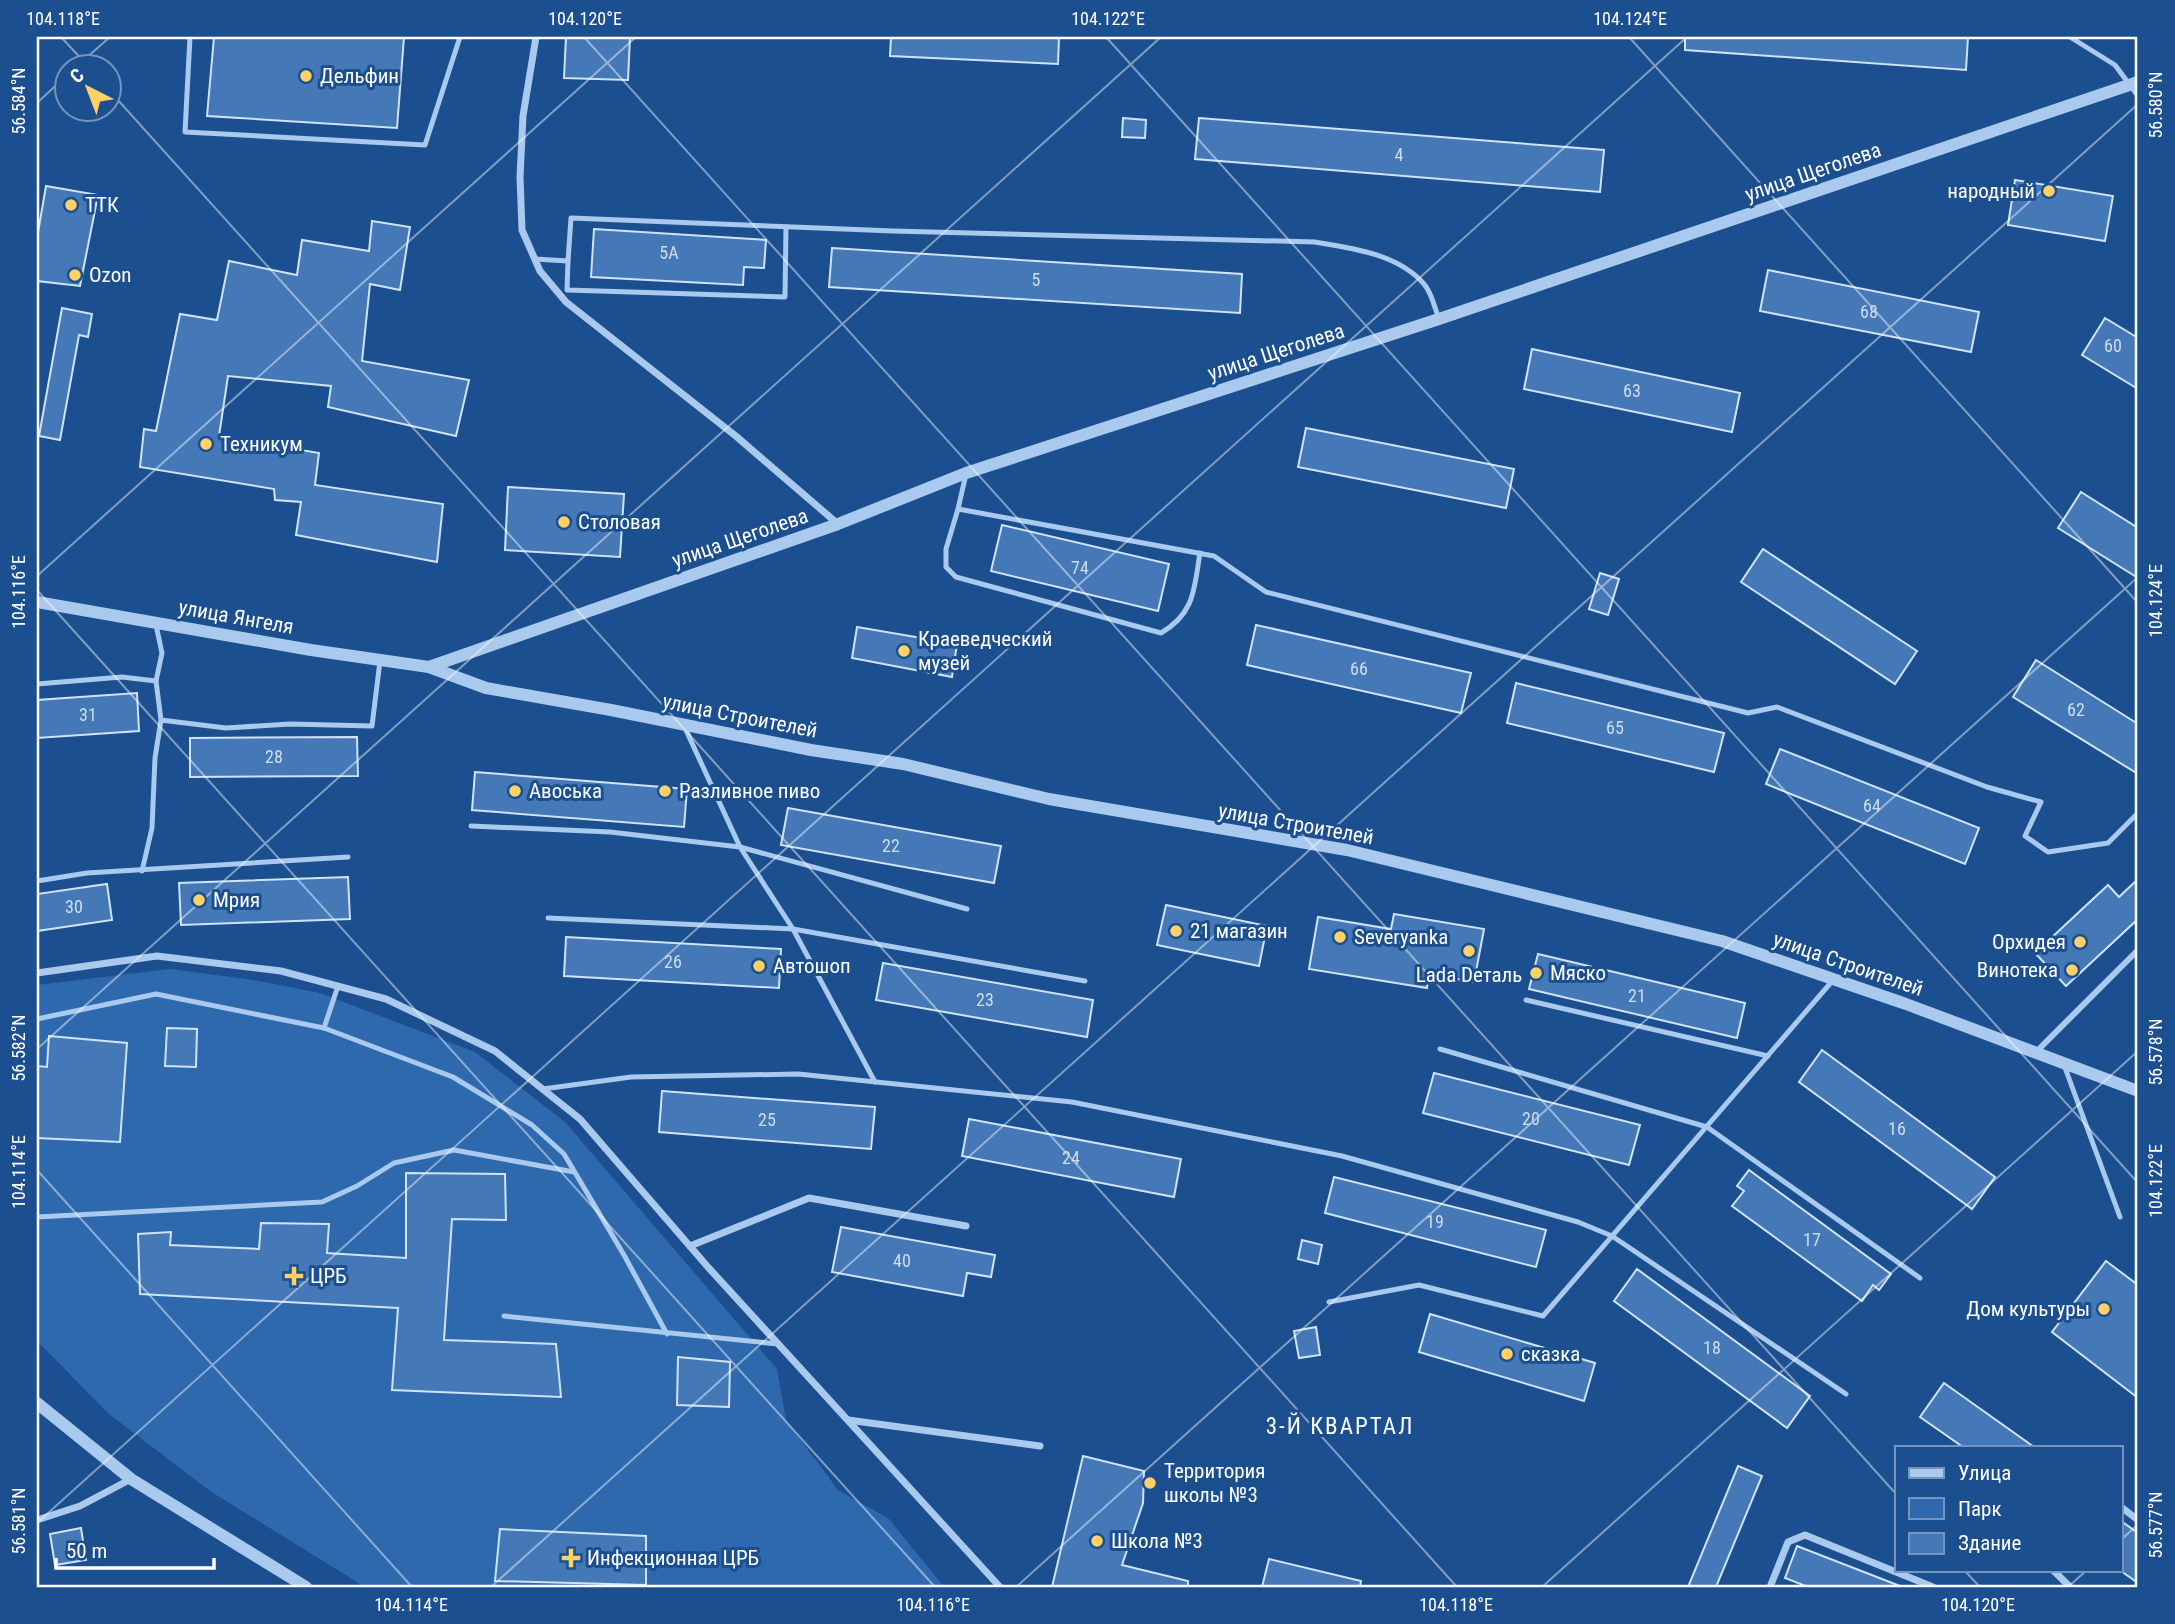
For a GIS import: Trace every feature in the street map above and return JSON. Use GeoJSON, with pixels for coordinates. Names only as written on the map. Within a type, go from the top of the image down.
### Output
{"type":"FeatureCollection","features":[{"type":"Feature","properties":{"kind":"street"},"geometry":{"type":"LineString","coordinates":[[536,37],[523,116],[520,177],[522,230],[540,271],[566,302],[737,437],[838,524]]}},
{"type":"Feature","properties":{"kind":"street","name":"улица Щеголева"},"geometry":{"type":"LineString","coordinates":[[429,667],[838,524],[966,473],[1440,319],[2134,83]]}},
{"type":"Feature","properties":{"kind":"street","name":"улица Янгеля"},"geometry":{"type":"LineString","coordinates":[[37,602],[429,667]]}},
{"type":"Feature","properties":{"kind":"street","name":"улица Строителей"},"geometry":{"type":"LineString","coordinates":[[429,667],[485,688],[811,750],[902,764],[1049,799],[1347,850],[1722,941],[1834,979],[2138,1091]]}},
{"type":"Feature","properties":{"kind":"street"},"geometry":{"type":"LineString","coordinates":[[2036,1052],[2138,950]]}},
{"type":"Feature","properties":{"kind":"street"},"geometry":{"type":"LineString","coordinates":[[37,973],[157,956],[281,971],[386,999],[495,1051],[580,1119],[690,1246],[1000,1587]]}},
{"type":"Feature","properties":{"kind":"street"},"geometry":{"type":"LineString","coordinates":[[690,1246],[809,1198],[966,1226]]}},
{"type":"Feature","properties":{"kind":"street"},"geometry":{"type":"LineString","coordinates":[[37,1403],[131,1479],[306,1587]]}},
{"type":"Feature","properties":{"kind":"street"},"geometry":{"type":"LineString","coordinates":[[847,1419],[1040,1446]]}},
{"type":"Feature","properties":{"kind":"street"},"geometry":{"type":"LineString","coordinates":[[37,1520],[80,1506],[131,1479]]}},
{"type":"Feature","properties":{"kind":"street"},"geometry":{"type":"LineString","coordinates":[[2122,1508],[2138,1520]]}},
{"type":"Feature","properties":{"kind":"street"},"geometry":{"type":"LineString","coordinates":[[1770,1587],[1788,1542],[1805,1535],[1895,1572]]}},
{"type":"Feature","properties":{"kind":"street"},"geometry":{"type":"LineString","coordinates":[[1896,1572],[1933,1587]]}},
{"type":"Feature","properties":{"kind":"street"},"geometry":{"type":"LineString","coordinates":[[2055,1572],[2070,1587]]}},
{"type":"Feature","properties":{"kind":"lane"},"geometry":{"type":"LineString","coordinates":[[190,37],[185,132],[425,145],[460,37]]}},
{"type":"Feature","properties":{"kind":"lane"},"geometry":{"type":"LineString","coordinates":[[2070,37],[2115,65],[2134,83],[2138,96]]}},
{"type":"Feature","properties":{"kind":"lane"},"geometry":{"type":"LineString","coordinates":[[786,227],[785,297],[567,290],[571,218],[1315,242],[1360,249],[1405,268],[1426,286],[1440,319]]}},
{"type":"Feature","properties":{"kind":"lane"},"geometry":{"type":"LineString","coordinates":[[535,259],[568,261]]}},
{"type":"Feature","properties":{"kind":"lane"},"geometry":{"type":"LineString","coordinates":[[966,473],[946,549],[946,567],[956,577],[1161,633],[1175,624],[1192,602],[1200,553]]}},
{"type":"Feature","properties":{"kind":"lane"},"geometry":{"type":"LineString","coordinates":[[958,509],[1214,556],[1266,592],[1748,713],[1777,707],[1987,787],[2041,802],[2025,836],[2048,852],[2108,843],[2138,813]]}},
{"type":"Feature","properties":{"kind":"lane"},"geometry":{"type":"LineString","coordinates":[[142,871],[152,828],[155,758],[161,720],[156,681],[162,653],[156,622]]}},
{"type":"Feature","properties":{"kind":"lane"},"geometry":{"type":"LineString","coordinates":[[161,720],[226,728],[290,724],[372,726],[380,660]]}},
{"type":"Feature","properties":{"kind":"lane"},"geometry":{"type":"LineString","coordinates":[[37,684],[122,677],[156,681]]}},
{"type":"Feature","properties":{"kind":"lane"},"geometry":{"type":"LineString","coordinates":[[683,724],[740,847],[793,929],[875,1082]]}},
{"type":"Feature","properties":{"kind":"lane"},"geometry":{"type":"LineString","coordinates":[[471,826],[610,832],[740,847],[967,909]]}},
{"type":"Feature","properties":{"kind":"lane"},"geometry":{"type":"LineString","coordinates":[[37,881],[88,873],[348,857]]}},
{"type":"Feature","properties":{"kind":"lane"},"geometry":{"type":"LineString","coordinates":[[548,918],[793,929],[1085,981]]}},
{"type":"Feature","properties":{"kind":"lane"},"geometry":{"type":"LineString","coordinates":[[1329,1302],[1419,1286],[1543,1316],[1834,979]]}},
{"type":"Feature","properties":{"kind":"lane"},"geometry":{"type":"LineString","coordinates":[[324,1028],[338,986]]}},
{"type":"Feature","properties":{"kind":"lane"},"geometry":{"type":"LineString","coordinates":[[37,1019],[156,994],[324,1028],[453,1077],[532,1125],[564,1154],[667,1334]]}},
{"type":"Feature","properties":{"kind":"lane"},"geometry":{"type":"LineString","coordinates":[[1526,1000],[1768,1056]]}},
{"type":"Feature","properties":{"kind":"lane"},"geometry":{"type":"LineString","coordinates":[[1440,1049],[1707,1126],[1920,1278]]}},
{"type":"Feature","properties":{"kind":"lane"},"geometry":{"type":"LineString","coordinates":[[2062,1062],[2120,1217]]}},
{"type":"Feature","properties":{"kind":"lane"},"geometry":{"type":"LineString","coordinates":[[542,1090],[631,1077],[798,1074],[1072,1102],[1342,1156],[1578,1222],[1612,1236],[1846,1394]]}},
{"type":"Feature","properties":{"kind":"lane"},"geometry":{"type":"LineString","coordinates":[[37,1217],[323,1202],[357,1186],[394,1163],[454,1150],[574,1172]]}},
{"type":"Feature","properties":{"kind":"lane"},"geometry":{"type":"LineString","coordinates":[[504,1316],[778,1344]]}},
{"type":"Feature","properties":{"kind":"green space"},"geometry":{"type":"Polygon","coordinates":[[[170,969],[254,980],[320,993],[475,1052],[565,1122],[777,1369],[786,1420],[838,1490],[889,1519],[944,1587],[365,1587],[210,1491],[109,1414],[37,1341],[37,985],[170,969]]]}},
{"type":"Feature","properties":{"kind":"building","name":"Дельфин"},"geometry":{"type":"Polygon","coordinates":[[[214,37],[404,37],[397,128],[207,116],[214,37]]]}},
{"type":"Feature","properties":{"kind":"building"},"geometry":{"type":"Polygon","coordinates":[[[566,37],[630,37],[628,80],[564,78],[566,37]]]}},
{"type":"Feature","properties":{"kind":"building"},"geometry":{"type":"Polygon","coordinates":[[[891,37],[1059,37],[1058,64],[890,56],[891,37]]]}},
{"type":"Feature","properties":{"kind":"building"},"geometry":{"type":"Polygon","coordinates":[[[1685,37],[1968,37],[1966,70],[1685,50],[1685,37]]]}},
{"type":"Feature","properties":{"kind":"building"},"geometry":{"type":"Polygon","coordinates":[[[1123,118],[1146,120],[1145,138],[1122,137],[1123,118]]]}},
{"type":"Feature","properties":{"kind":"building"},"geometry":{"type":"Polygon","coordinates":[[[1199,118],[1604,150],[1600,192],[1195,159],[1199,118]]]}},
{"type":"Feature","properties":{"kind":"building"},"geometry":{"type":"Polygon","coordinates":[[[2015,180],[2113,196],[2105,241],[2008,225],[2015,180]]]}},
{"type":"Feature","properties":{"kind":"building"},"geometry":{"type":"Polygon","coordinates":[[[46,186],[98,195],[80,286],[37,281],[37,238],[46,186]]]}},
{"type":"Feature","properties":{"kind":"building"},"geometry":{"type":"Polygon","coordinates":[[[372,221],[410,227],[400,290],[370,284],[362,361],[469,380],[456,436],[328,407],[331,386],[228,376],[219,436],[319,453],[315,485],[443,504],[437,562],[296,535],[301,502],[275,500],[274,489],[140,467],[144,429],[156,431],[180,314],[217,320],[229,261],[297,275],[302,240],[369,251],[372,221]]]}},
{"type":"Feature","properties":{"kind":"building"},"geometry":{"type":"Polygon","coordinates":[[[594,229],[766,240],[764,268],[744,267],[743,285],[591,277],[594,229]]]}},
{"type":"Feature","properties":{"kind":"building"},"geometry":{"type":"Polygon","coordinates":[[[832,248],[1242,274],[1240,313],[829,287],[832,248]]]}},
{"type":"Feature","properties":{"kind":"building"},"geometry":{"type":"Polygon","coordinates":[[[1768,270],[1979,312],[1971,352],[1760,311],[1768,270]]]}},
{"type":"Feature","properties":{"kind":"building"},"geometry":{"type":"Polygon","coordinates":[[[62,308],[92,314],[88,337],[79,335],[60,440],[39,436],[62,308]]]}},
{"type":"Feature","properties":{"kind":"building"},"geometry":{"type":"Polygon","coordinates":[[[2105,318],[2138,338],[2138,389],[2082,355],[2105,318]]]}},
{"type":"Feature","properties":{"kind":"building"},"geometry":{"type":"Polygon","coordinates":[[[1532,349],[1740,393],[1732,432],[1524,389],[1532,349]]]}},
{"type":"Feature","properties":{"kind":"building"},"geometry":{"type":"Polygon","coordinates":[[[1306,428],[1514,469],[1506,508],[1298,467],[1306,428]]]}},
{"type":"Feature","properties":{"kind":"building","name":"Столовая"},"geometry":{"type":"Polygon","coordinates":[[[508,487],[624,494],[620,557],[505,550],[508,487]]]}},
{"type":"Feature","properties":{"kind":"building"},"geometry":{"type":"Polygon","coordinates":[[[2081,492],[2138,528],[2138,578],[2058,528],[2081,492]]]}},
{"type":"Feature","properties":{"kind":"building"},"geometry":{"type":"Polygon","coordinates":[[[1002,525],[1169,564],[1158,611],[991,571],[1002,525]]]}},
{"type":"Feature","properties":{"kind":"building"},"geometry":{"type":"Polygon","coordinates":[[[1763,549],[1917,651],[1895,684],[1741,582],[1763,549]]]}},
{"type":"Feature","properties":{"kind":"building"},"geometry":{"type":"Polygon","coordinates":[[[1600,573],[1619,579],[1608,615],[1589,609],[1600,573]]]}},
{"type":"Feature","properties":{"kind":"building"},"geometry":{"type":"Polygon","coordinates":[[[1256,625],[1471,673],[1461,713],[1247,665],[1256,625]]]}},
{"type":"Feature","properties":{"kind":"building","name":"Краеведческий музей"},"geometry":{"type":"Polygon","coordinates":[[[857,627],[957,644],[952,677],[852,658],[857,627]]]}},
{"type":"Feature","properties":{"kind":"building"},"geometry":{"type":"Polygon","coordinates":[[[2036,660],[2138,724],[2138,774],[2013,697],[2036,660]]]}},
{"type":"Feature","properties":{"kind":"building"},"geometry":{"type":"Polygon","coordinates":[[[1516,683],[1724,733],[1714,772],[1507,723],[1516,683]]]}},
{"type":"Feature","properties":{"kind":"building"},"geometry":{"type":"Polygon","coordinates":[[[137,693],[139,731],[37,738],[37,700],[137,693]]]}},
{"type":"Feature","properties":{"kind":"building"},"geometry":{"type":"Polygon","coordinates":[[[357,737],[358,776],[190,777],[190,738],[357,737]]]}},
{"type":"Feature","properties":{"kind":"building"},"geometry":{"type":"Polygon","coordinates":[[[1780,749],[1979,828],[1965,864],[1766,784],[1780,749]]]}},
{"type":"Feature","properties":{"kind":"building"},"geometry":{"type":"Polygon","coordinates":[[[475,772],[687,789],[684,827],[472,810],[475,772]]]}},
{"type":"Feature","properties":{"kind":"building"},"geometry":{"type":"Polygon","coordinates":[[[788,808],[1001,846],[994,883],[781,845],[788,808]]]}},
{"type":"Feature","properties":{"kind":"building"},"geometry":{"type":"Polygon","coordinates":[[[348,877],[350,919],[181,925],[179,883],[348,877]]]}},
{"type":"Feature","properties":{"kind":"building","name":"Орхидея"},"geometry":{"type":"Polygon","coordinates":[[[2138,879],[2138,919],[2066,986],[2035,953],[2108,885],[2119,897],[2138,879]]]}},
{"type":"Feature","properties":{"kind":"building"},"geometry":{"type":"Polygon","coordinates":[[[107,884],[112,920],[37,931],[37,894],[107,884]]]}},
{"type":"Feature","properties":{"kind":"building"},"geometry":{"type":"Polygon","coordinates":[[[1166,905],[1267,926],[1259,966],[1157,945],[1166,905]]]}},
{"type":"Feature","properties":{"kind":"building"},"geometry":{"type":"Polygon","coordinates":[[[1394,914],[1484,929],[1474,982],[1429,974],[1427,988],[1309,969],[1318,917],[1391,929],[1394,914]]]}},
{"type":"Feature","properties":{"kind":"building"},"geometry":{"type":"Polygon","coordinates":[[[566,937],[781,949],[779,988],[564,976],[566,937]]]}},
{"type":"Feature","properties":{"kind":"building"},"geometry":{"type":"Polygon","coordinates":[[[1538,954],[1745,1003],[1737,1038],[1529,989],[1538,954]]]}},
{"type":"Feature","properties":{"kind":"building"},"geometry":{"type":"Polygon","coordinates":[[[883,963],[1093,1000],[1087,1037],[876,1000],[883,963]]]}},
{"type":"Feature","properties":{"kind":"building"},"geometry":{"type":"Polygon","coordinates":[[[167,1028],[197,1029],[196,1067],[165,1066],[167,1028]]]}},
{"type":"Feature","properties":{"kind":"building"},"geometry":{"type":"Polygon","coordinates":[[[49,1036],[127,1043],[120,1142],[37,1138],[37,1066],[47,1067],[49,1036]]]}},
{"type":"Feature","properties":{"kind":"building"},"geometry":{"type":"Polygon","coordinates":[[[1822,1050],[1995,1177],[1972,1209],[1799,1082],[1822,1050]]]}},
{"type":"Feature","properties":{"kind":"building"},"geometry":{"type":"Polygon","coordinates":[[[1434,1073],[1640,1125],[1629,1165],[1423,1113],[1434,1073]]]}},
{"type":"Feature","properties":{"kind":"building"},"geometry":{"type":"Polygon","coordinates":[[[662,1091],[875,1107],[871,1149],[659,1132],[662,1091]]]}},
{"type":"Feature","properties":{"kind":"building"},"geometry":{"type":"Polygon","coordinates":[[[969,1119],[1181,1159],[1174,1197],[962,1156],[969,1119]]]}},
{"type":"Feature","properties":{"kind":"building"},"geometry":{"type":"Polygon","coordinates":[[[1749,1170],[1891,1274],[1879,1290],[1873,1285],[1862,1301],[1732,1206],[1744,1191],[1737,1186],[1749,1170]]]}},
{"type":"Feature","properties":{"kind":"building","name":"ЦРБ"},"geometry":{"type":"Polygon","coordinates":[[[406,1173],[505,1174],[506,1220],[452,1219],[444,1340],[556,1344],[561,1397],[392,1390],[398,1308],[140,1294],[138,1234],[171,1232],[170,1245],[259,1249],[261,1223],[329,1224],[327,1253],[406,1258],[406,1173]]]}},
{"type":"Feature","properties":{"kind":"building"},"geometry":{"type":"Polygon","coordinates":[[[1334,1177],[1546,1230],[1536,1267],[1325,1213],[1334,1177]]]}},
{"type":"Feature","properties":{"kind":"building"},"geometry":{"type":"Polygon","coordinates":[[[841,1227],[995,1255],[991,1277],[967,1273],[963,1296],[832,1272],[841,1227]]]}},
{"type":"Feature","properties":{"kind":"building"},"geometry":{"type":"Polygon","coordinates":[[[1302,1240],[1322,1245],[1318,1264],[1298,1259],[1302,1240]]]}},
{"type":"Feature","properties":{"kind":"building","name":"Дом культуры"},"geometry":{"type":"Polygon","coordinates":[[[2106,1261],[2138,1285],[2138,1398],[2052,1332],[2106,1261]]]}},
{"type":"Feature","properties":{"kind":"building"},"geometry":{"type":"Polygon","coordinates":[[[1637,1269],[1810,1396],[1787,1428],[1614,1301],[1637,1269]]]}},
{"type":"Feature","properties":{"kind":"building"},"geometry":{"type":"Polygon","coordinates":[[[1430,1314],[1595,1363],[1584,1401],[1419,1352],[1430,1314]]]}},
{"type":"Feature","properties":{"kind":"building"},"geometry":{"type":"Polygon","coordinates":[[[1316,1327],[1320,1355],[1299,1358],[1294,1331],[1316,1327]]]}},
{"type":"Feature","properties":{"kind":"building"},"geometry":{"type":"Polygon","coordinates":[[[678,1357],[730,1362],[729,1407],[677,1405],[678,1357]]]}},
{"type":"Feature","properties":{"kind":"building"},"geometry":{"type":"Polygon","coordinates":[[[1944,1383],[2033,1446],[1962,1446],[1920,1417],[1944,1383]]]}},
{"type":"Feature","properties":{"kind":"building","name":"Школа №3"},"geometry":{"type":"Polygon","coordinates":[[[1083,1456],[1144,1471],[1143,1503],[1122,1565],[1188,1581],[1188,1587],[1052,1587],[1083,1456]]]}},
{"type":"Feature","properties":{"kind":"building"},"geometry":{"type":"Polygon","coordinates":[[[1738,1466],[1762,1476],[1716,1587],[1688,1587],[1738,1466]]]}},
{"type":"Feature","properties":{"kind":"building"},"geometry":{"type":"Polygon","coordinates":[[[2122,1522],[2138,1533],[2138,1583],[2122,1572],[2122,1522]]]}},
{"type":"Feature","properties":{"kind":"building"},"geometry":{"type":"Polygon","coordinates":[[[81,1528],[86,1560],[55,1565],[50,1534],[81,1528]]]}},
{"type":"Feature","properties":{"kind":"building","name":"Инфекционная ЦРБ"},"geometry":{"type":"Polygon","coordinates":[[[500,1529],[646,1536],[646,1585],[495,1581],[500,1529]]]}},
{"type":"Feature","properties":{"kind":"building"},"geometry":{"type":"Polygon","coordinates":[[[1797,1546],[1900,1587],[1808,1587],[1785,1578],[1797,1546]]]}},
{"type":"Feature","properties":{"kind":"building"},"geometry":{"type":"Polygon","coordinates":[[[1269,1559],[1361,1581],[1360,1587],[1262,1587],[1269,1559]]]}},
{"type":"Feature","properties":{"kind":"place","name":"Дельфин"},"geometry":{"type":"Point","coordinates":[306,76]}},
{"type":"Feature","properties":{"kind":"place","name":"народный"},"geometry":{"type":"Point","coordinates":[2049,191]}},
{"type":"Feature","properties":{"kind":"place","name":"ТТК"},"geometry":{"type":"Point","coordinates":[71,205]}},
{"type":"Feature","properties":{"kind":"place","name":"Ozon"},"geometry":{"type":"Point","coordinates":[75,275]}},
{"type":"Feature","properties":{"kind":"place","name":"Техникум"},"geometry":{"type":"Point","coordinates":[206,444]}},
{"type":"Feature","properties":{"kind":"place","name":"Столовая"},"geometry":{"type":"Point","coordinates":[564,522]}},
{"type":"Feature","properties":{"kind":"place","name":"Краеведческий музей"},"geometry":{"type":"Point","coordinates":[904,651]}},
{"type":"Feature","properties":{"kind":"place","name":"Авоська"},"geometry":{"type":"Point","coordinates":[515,791]}},
{"type":"Feature","properties":{"kind":"place","name":"Разливное пиво"},"geometry":{"type":"Point","coordinates":[665,791]}},
{"type":"Feature","properties":{"kind":"place","name":"Мрия"},"geometry":{"type":"Point","coordinates":[199,900]}},
{"type":"Feature","properties":{"kind":"place","name":"21 магазин"},"geometry":{"type":"Point","coordinates":[1176,931]}},
{"type":"Feature","properties":{"kind":"place","name":"Severyanka"},"geometry":{"type":"Point","coordinates":[1340,937]}},
{"type":"Feature","properties":{"kind":"place","name":"Орхидея"},"geometry":{"type":"Point","coordinates":[2080,942]}},
{"type":"Feature","properties":{"kind":"place","name":"Lada Dеталь"},"geometry":{"type":"Point","coordinates":[1469,951]}},
{"type":"Feature","properties":{"kind":"place","name":"Автошоп"},"geometry":{"type":"Point","coordinates":[759,966]}},
{"type":"Feature","properties":{"kind":"place","name":"Винотека"},"geometry":{"type":"Point","coordinates":[2072,970]}},
{"type":"Feature","properties":{"kind":"place","name":"Мяско"},"geometry":{"type":"Point","coordinates":[1536,973]}},
{"type":"Feature","properties":{"kind":"place","name":"ЦРБ"},"geometry":{"type":"Point","coordinates":[294,1276]}},
{"type":"Feature","properties":{"kind":"place","name":"Дом культуры"},"geometry":{"type":"Point","coordinates":[2104,1309]}},
{"type":"Feature","properties":{"kind":"place","name":"сказка"},"geometry":{"type":"Point","coordinates":[1507,1354]}},
{"type":"Feature","properties":{"kind":"place","name":"Территория школы №3"},"geometry":{"type":"Point","coordinates":[1150,1483]}},
{"type":"Feature","properties":{"kind":"place","name":"Школа №3"},"geometry":{"type":"Point","coordinates":[1097,1541]}},
{"type":"Feature","properties":{"kind":"place","name":"Инфекционная ЦРБ"},"geometry":{"type":"Point","coordinates":[571,1558]}},
{"type":"Feature","properties":{"kind":"district","name":"3-Й КВАРТАЛ"},"geometry":{"type":"Point","coordinates":[1340,1426]}}]}
